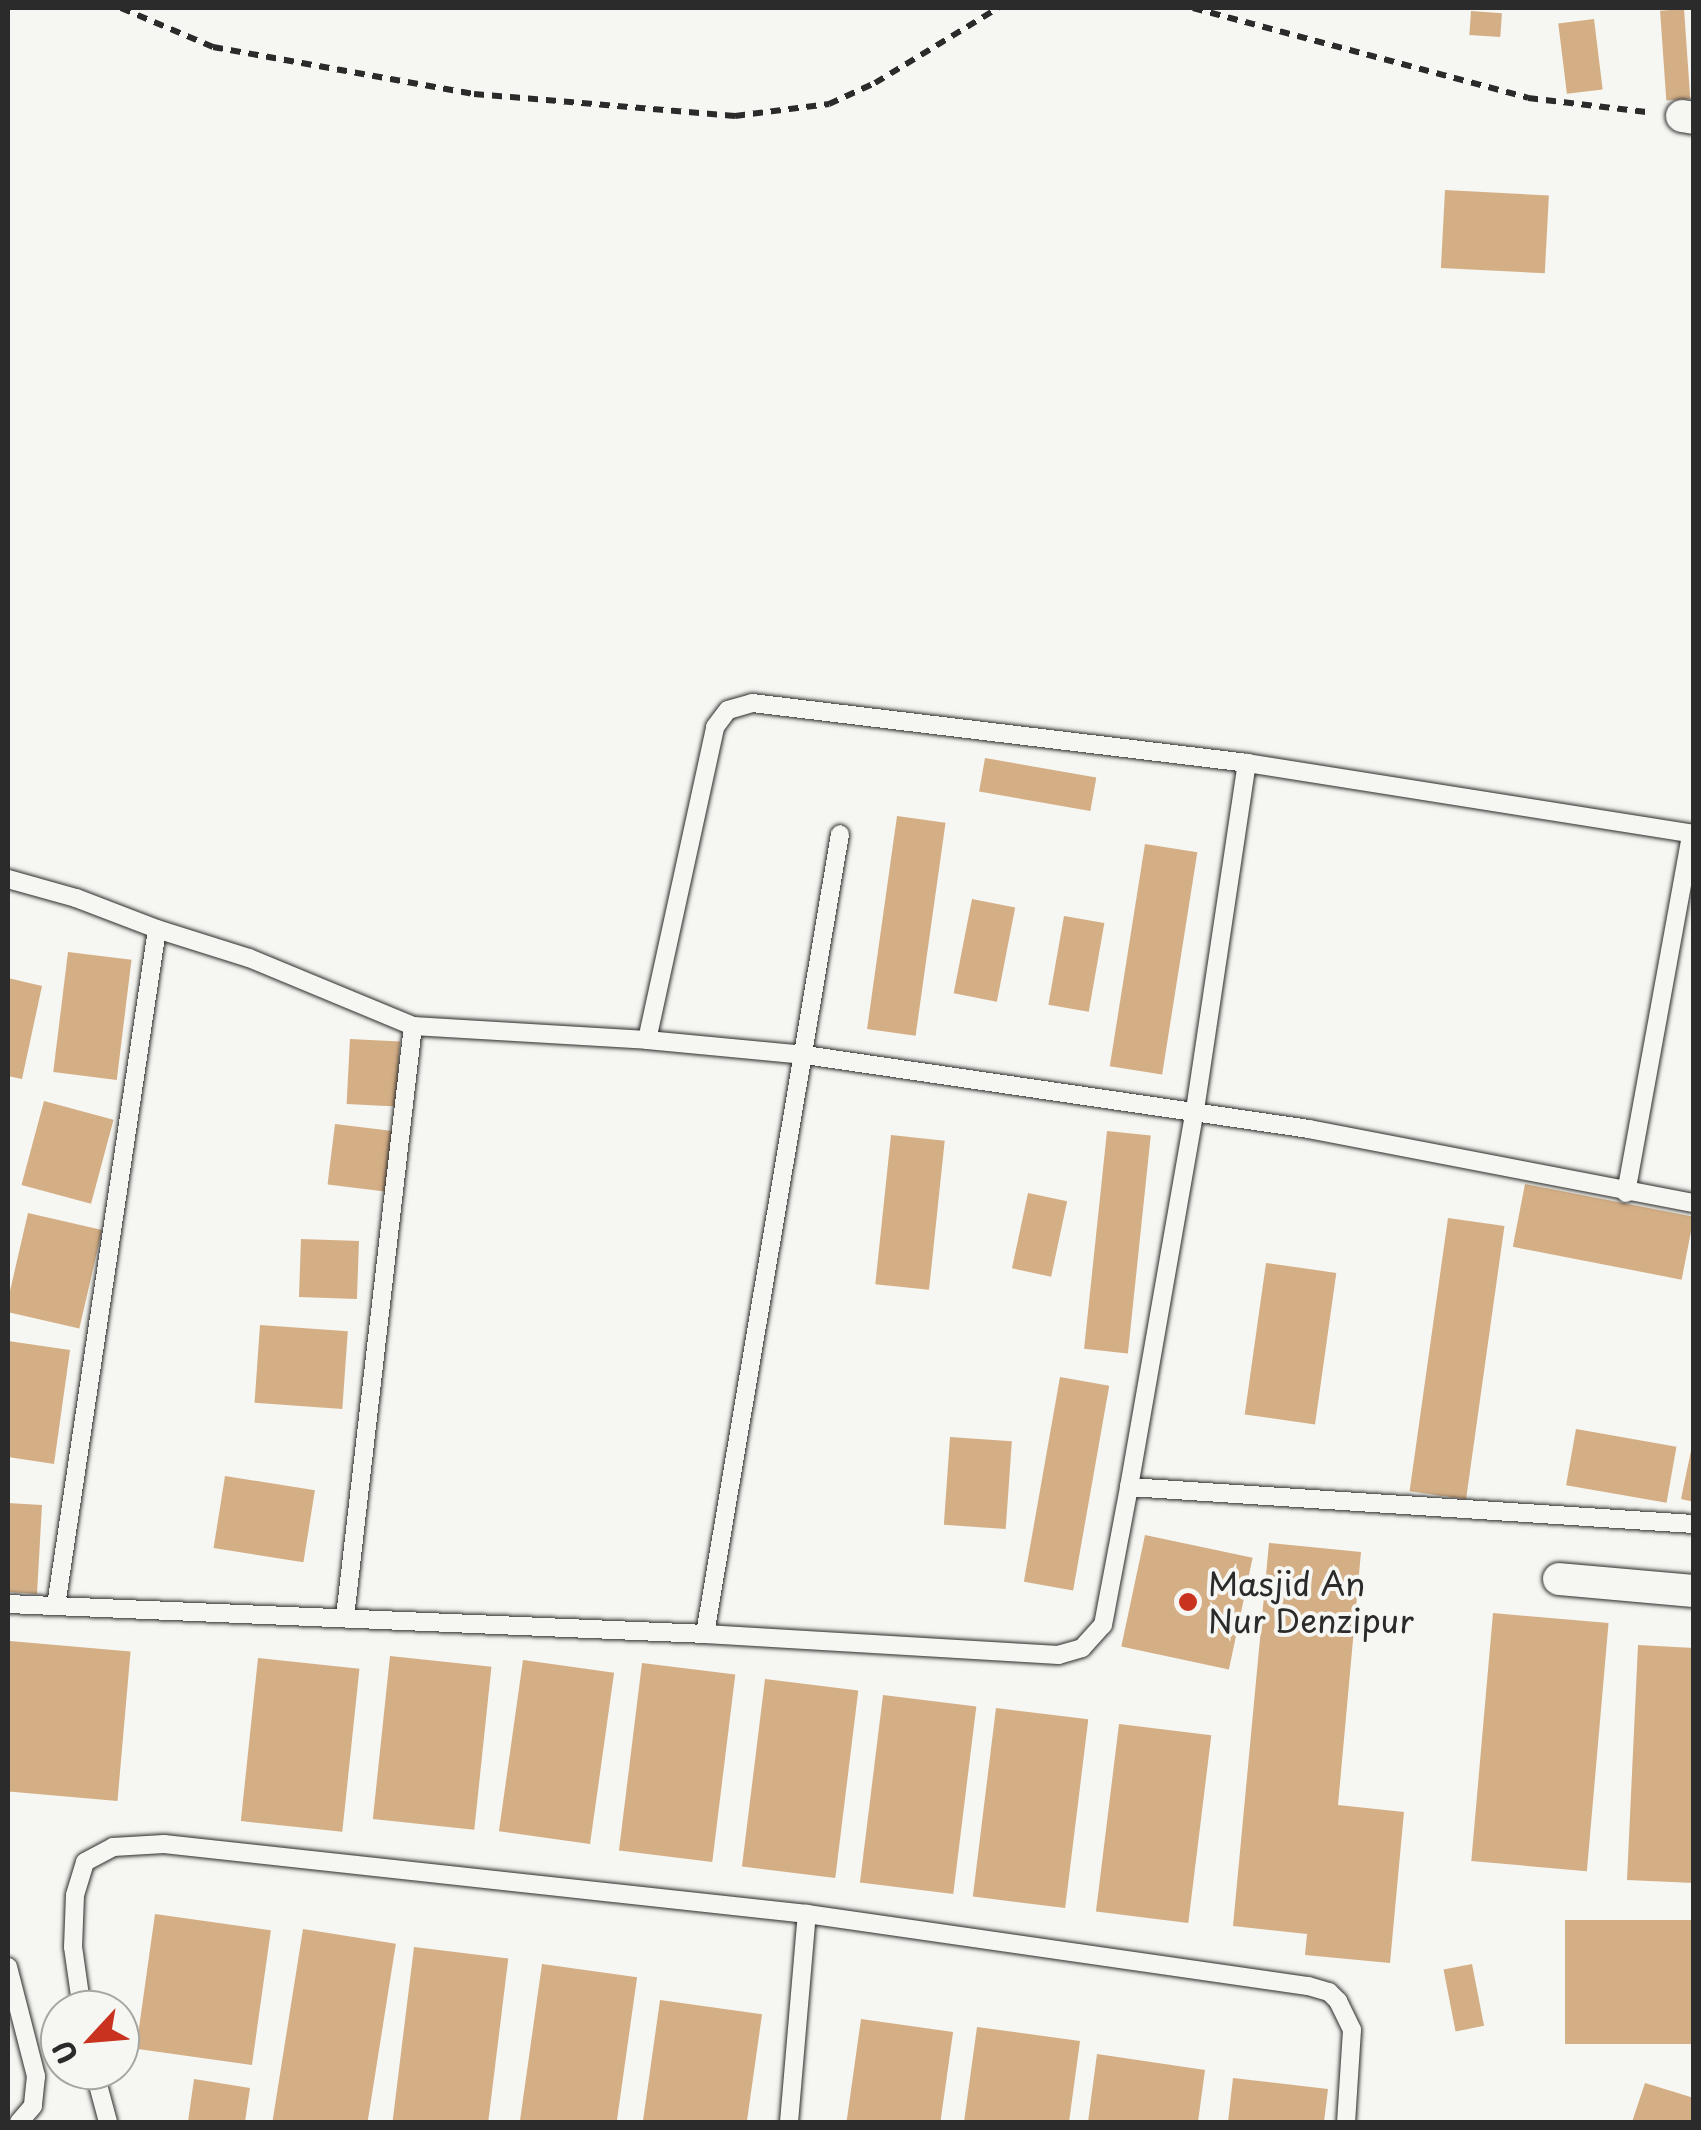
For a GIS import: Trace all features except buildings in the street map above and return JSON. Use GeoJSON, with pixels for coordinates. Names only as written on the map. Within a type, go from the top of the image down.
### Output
{"type":"FeatureCollection","features":[{"type":"Feature","properties":{"kind":"street"},"geometry":{"type":"LineString","coordinates":[[1558,1579],[1694,1591]]}},
{"type":"Feature","properties":{"kind":"lane"},"geometry":{"type":"LineString","coordinates":[[648,1040],[708,754],[715,727],[728,710],[767,704],[1247,763],[1692,834],[1626,1194]]}},
{"type":"Feature","properties":{"kind":"lane"},"geometry":{"type":"LineString","coordinates":[[8,1604],[705,1634],[1058,1654],[1082,1648],[1103,1625],[1130,1487],[1196,1110],[1247,763]]}},
{"type":"Feature","properties":{"kind":"lane"},"geometry":{"type":"LineString","coordinates":[[705,1634],[840,834]]}},
{"type":"Feature","properties":{"kind":"lane"},"geometry":{"type":"LineString","coordinates":[[8,878],[249,958],[413,1026],[648,1040],[805,1055],[1196,1110],[1310,1129],[1626,1194],[1694,1203]]}},
{"type":"Feature","properties":{"kind":"lane"},"geometry":{"type":"LineString","coordinates":[[56,1606],[157,929]]}},
{"type":"Feature","properties":{"kind":"lane"},"geometry":{"type":"LineString","coordinates":[[345,1617],[413,1026]]}},
{"type":"Feature","properties":{"kind":"lane"},"geometry":{"type":"LineString","coordinates":[[1130,1487],[1694,1524]]}},
{"type":"Feature","properties":{"kind":"lane"},"geometry":{"type":"LineString","coordinates":[[79,1990],[73,1947],[74,1896],[85,1862],[113,1847],[164,1844],[807,1914],[1308,1986],[1329,1992],[1352,2030],[1346,2122]]}},
{"type":"Feature","properties":{"kind":"lane"},"geometry":{"type":"LineString","coordinates":[[789,2122],[807,1914]]}},
{"type":"Feature","properties":{"kind":"lane"},"geometry":{"type":"LineString","coordinates":[[8,1968],[36,2076],[34,2106],[19,2122]]}},
{"type":"Feature","properties":{"kind":"lane"},"geometry":{"type":"LineString","coordinates":[[99,2090],[108,2122]]}},
{"type":"Feature","properties":{"kind":"path"},"geometry":{"type":"LineString","coordinates":[[122,8],[213,47],[474,94],[735,116],[829,104],[875,83],[998,8]]}},
{"type":"Feature","properties":{"kind":"path"},"geometry":{"type":"LineString","coordinates":[[1193,8],[1528,98],[1688,117]]}},
{"type":"Feature","properties":{"kind":"place","name":"Masjid An Nur Denzipur"},"geometry":{"type":"Point","coordinates":[1188,1602]}}]}
